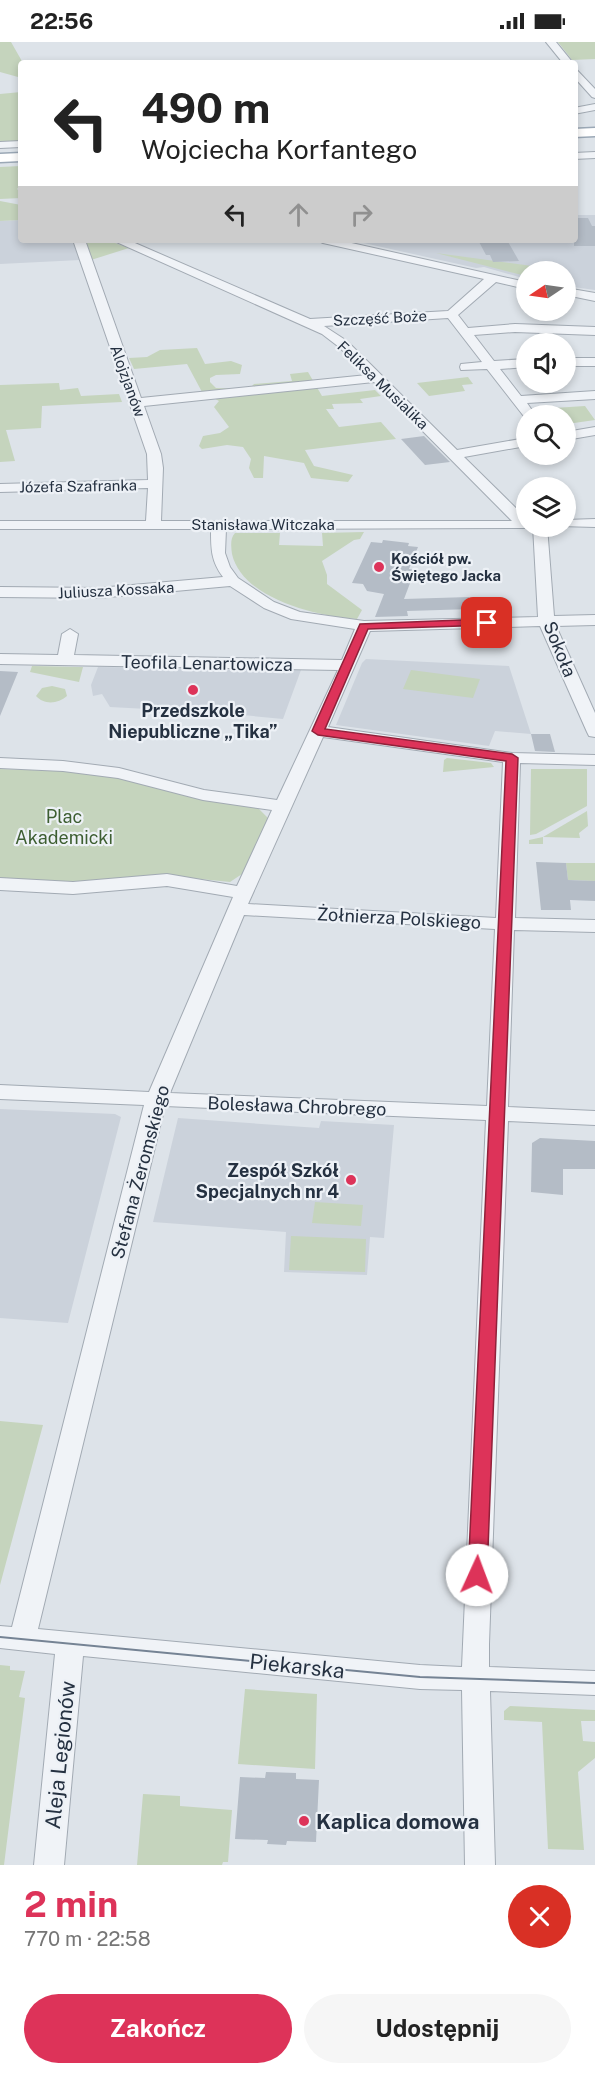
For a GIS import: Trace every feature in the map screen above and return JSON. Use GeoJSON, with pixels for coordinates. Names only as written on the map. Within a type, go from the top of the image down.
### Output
{"type":"FeatureCollection","features":[{"type":"Feature","properties":{"kind":"main road"},"geometry":{"type":"LineString","coordinates":[[578,128],[595,127]]}},
{"type":"Feature","properties":{"kind":"main road"},"geometry":{"type":"LineString","coordinates":[[578,133],[595,132]]}},
{"type":"Feature","properties":{"kind":"main road"},"geometry":{"type":"LineString","coordinates":[[0,158],[18,157]]}},
{"type":"Feature","properties":{"kind":"main road"},"geometry":{"type":"LineString","coordinates":[[0,164],[18,162]]}},
{"type":"Feature","properties":{"kind":"street"},"geometry":{"type":"LineString","coordinates":[[551,42],[566,60]]}},
{"type":"Feature","properties":{"kind":"street"},"geometry":{"type":"LineString","coordinates":[[578,75],[595,95]]}},
{"type":"Feature","properties":{"kind":"street"},"geometry":{"type":"LineString","coordinates":[[578,110],[595,107]]}},
{"type":"Feature","properties":{"kind":"street"},"geometry":{"type":"LineString","coordinates":[[0,145],[18,144]]}},
{"type":"Feature","properties":{"kind":"street"},"geometry":{"type":"LineString","coordinates":[[578,156],[595,155]]}},
{"type":"Feature","properties":{"kind":"street","name":"Alojzjanów"},"geometry":{"type":"LineString","coordinates":[[80,243],[154,454],[156,484],[153,525]]}},
{"type":"Feature","properties":{"kind":"street","name":"Feliksa Musialika"},"geometry":{"type":"LineString","coordinates":[[130,243],[309,322],[343,344],[516,516]]}},
{"type":"Feature","properties":{"kind":"street"},"geometry":{"type":"LineString","coordinates":[[336,243],[516,283]]}},
{"type":"Feature","properties":{"kind":"street"},"geometry":{"type":"LineString","coordinates":[[493,278],[451,314],[522,405]]}},
{"type":"Feature","properties":{"kind":"street"},"geometry":{"type":"LineString","coordinates":[[576,294],[595,297]]}},
{"type":"Feature","properties":{"kind":"street","name":"Szczęść Boże"},"geometry":{"type":"LineString","coordinates":[[309,322],[451,314]]}},
{"type":"Feature","properties":{"kind":"street"},"geometry":{"type":"LineString","coordinates":[[465,332],[515,328],[595,331]]}},
{"type":"Feature","properties":{"kind":"street"},"geometry":{"type":"LineString","coordinates":[[576,362],[595,362]]}},
{"type":"Feature","properties":{"kind":"street"},"geometry":{"type":"LineString","coordinates":[[466,367],[516,364]]}},
{"type":"Feature","properties":{"kind":"street"},"geometry":{"type":"LineString","coordinates":[[142,402],[377,378]]}},
{"type":"Feature","properties":{"kind":"street"},"geometry":{"type":"LineString","coordinates":[[518,400],[595,394]]}},
{"type":"Feature","properties":{"kind":"street"},"geometry":{"type":"LineString","coordinates":[[576,434],[595,431]]}},
{"type":"Feature","properties":{"kind":"street"},"geometry":{"type":"LineString","coordinates":[[455,454],[516,444]]}},
{"type":"Feature","properties":{"kind":"street","name":"Józefa Szafranka"},"geometry":{"type":"LineString","coordinates":[[0,488],[156,484]]}},
{"type":"Feature","properties":{"kind":"street"},"geometry":{"type":"LineString","coordinates":[[576,524],[595,523]]}},
{"type":"Feature","properties":{"kind":"street"},"geometry":{"type":"LineString","coordinates":[[219,524],[218,553],[223,567],[233,582],[269,605],[297,616],[364,626],[595,620]]}},
{"type":"Feature","properties":{"kind":"street","name":"Stanisława Witczaka"},"geometry":{"type":"LineString","coordinates":[[0,525],[516,525]]}},
{"type":"Feature","properties":{"kind":"street","name":"Sokoła"},"geometry":{"type":"LineString","coordinates":[[541,537],[546,621],[595,732]]}},
{"type":"Feature","properties":{"kind":"street","name":"Juliusza Kossaka"},"geometry":{"type":"LineString","coordinates":[[0,592],[98,593],[233,582]]}},
{"type":"Feature","properties":{"kind":"street","name":"Stefana Żeromskiego"},"geometry":{"type":"LineString","coordinates":[[11,1639],[156,1100],[282,806],[364,626]]}},
{"type":"Feature","properties":{"kind":"street"},"geometry":{"type":"LineString","coordinates":[[65,660],[70,634]]}},
{"type":"Feature","properties":{"kind":"street","name":"Teofila Lenartowicza"},"geometry":{"type":"LineString","coordinates":[[0,658],[348,665]]}},
{"type":"Feature","properties":{"kind":"street"},"geometry":{"type":"LineString","coordinates":[[318,731],[512,758],[595,760]]}},
{"type":"Feature","properties":{"kind":"street"},"geometry":{"type":"LineString","coordinates":[[480,1865],[475,1644],[512,758]]}},
{"type":"Feature","properties":{"kind":"street"},"geometry":{"type":"LineString","coordinates":[[0,763],[63,766],[119,773],[154,780],[203,795],[282,806]]}},
{"type":"Feature","properties":{"kind":"street"},"geometry":{"type":"LineString","coordinates":[[0,884],[72,888],[167,880],[241,901]]}},
{"type":"Feature","properties":{"kind":"street","name":"Żołnierza Polskiego"},"geometry":{"type":"LineString","coordinates":[[241,901],[505,924],[595,926]]}},
{"type":"Feature","properties":{"kind":"street","name":"Bolesława Chrobrego"},"geometry":{"type":"LineString","coordinates":[[0,1092],[595,1118]]}},
{"type":"Feature","properties":{"kind":"street","name":"Piekarska"},"geometry":{"type":"LineString","coordinates":[[11,1639],[375,1673],[595,1683]]}},
{"type":"Feature","properties":{"kind":"street","name":"Aleja Legionów"},"geometry":{"type":"LineString","coordinates":[[49,1865],[70,1645]]}},
{"type":"Feature","properties":{"kind":"shaded area"},"geometry":{"type":"Polygon","coordinates":[[[578,215],[595,215],[595,290],[576,287],[576,261],[516,261],[516,276],[484,267],[476,268],[364,243],[578,243],[578,215]]]}},
{"type":"Feature","properties":{"kind":"shaded area"},"geometry":{"type":"Polygon","coordinates":[[[18,220],[18,243],[73,243],[80,260],[0,264],[0,221],[18,220]]]}},
{"type":"Feature","properties":{"kind":"shaded area"},"geometry":{"type":"Polygon","coordinates":[[[366,659],[509,666],[531,734],[495,731],[489,746],[336,725],[362,663],[366,659]]]}},
{"type":"Feature","properties":{"kind":"shaded area","name":"Przedszkole Niepubliczne „Tika”"},"geometry":{"type":"Polygon","coordinates":[[[98,667],[301,670],[283,719],[110,707],[102,694],[93,696],[91,685],[98,667]]]}},
{"type":"Feature","properties":{"kind":"shaded area"},"geometry":{"type":"Polygon","coordinates":[[[0,1109],[115,1114],[121,1117],[68,1323],[0,1318],[0,1109]]]}},
{"type":"Feature","properties":{"kind":"shaded area"},"geometry":{"type":"Polygon","coordinates":[[[178,1118],[319,1128],[321,1121],[394,1125],[384,1238],[370,1237],[367,1275],[284,1272],[286,1232],[153,1222],[178,1118]]]}},
{"type":"Feature","properties":{"kind":"green space"},"geometry":{"type":"Polygon","coordinates":[[[0,42],[11,42],[21,60],[18,60],[18,77],[0,72],[0,42]]]}},
{"type":"Feature","properties":{"kind":"green space"},"geometry":{"type":"Polygon","coordinates":[[[558,42],[595,42],[595,59],[572,60],[558,42]]]}},
{"type":"Feature","properties":{"kind":"green space"},"geometry":{"type":"Polygon","coordinates":[[[18,92],[18,143],[0,145],[0,94],[18,92]]]}},
{"type":"Feature","properties":{"kind":"green space"},"geometry":{"type":"Polygon","coordinates":[[[18,166],[18,198],[0,199],[0,167],[18,166]]]}},
{"type":"Feature","properties":{"kind":"green space"},"geometry":{"type":"Polygon","coordinates":[[[0,201],[18,204],[18,220],[0,221],[0,201]]]}},
{"type":"Feature","properties":{"kind":"green space"},"geometry":{"type":"Polygon","coordinates":[[[86,243],[115,243],[129,248],[91,260],[86,243]]]}},
{"type":"Feature","properties":{"kind":"green space"},"geometry":{"type":"Polygon","coordinates":[[[436,253],[516,264],[516,273],[436,253]]]}},
{"type":"Feature","properties":{"kind":"green space"},"geometry":{"type":"Polygon","coordinates":[[[197,348],[205,364],[231,361],[242,365],[240,374],[216,375],[210,378],[210,382],[216,388],[249,389],[254,384],[292,381],[290,374],[308,372],[322,396],[375,390],[381,396],[360,399],[363,403],[332,404],[334,409],[326,409],[339,427],[381,422],[396,439],[305,450],[314,466],[353,475],[348,482],[311,478],[304,463],[264,456],[263,478],[254,478],[249,468],[251,459],[243,447],[227,445],[202,449],[199,446],[203,436],[220,433],[229,427],[214,407],[219,401],[202,392],[187,364],[134,369],[129,358],[147,357],[160,350],[197,348]]]}},
{"type":"Feature","properties":{"kind":"green space"},"geometry":{"type":"Polygon","coordinates":[[[468,377],[473,384],[462,385],[465,391],[429,396],[417,383],[468,377]]]}},
{"type":"Feature","properties":{"kind":"green space"},"geometry":{"type":"Polygon","coordinates":[[[59,383],[60,390],[78,388],[81,396],[119,394],[122,402],[42,406],[41,428],[6,430],[15,461],[0,462],[0,385],[59,383]]]}},
{"type":"Feature","properties":{"kind":"green space"},"geometry":{"type":"Polygon","coordinates":[[[585,406],[595,420],[576,423],[576,407],[585,406]]]}},
{"type":"Feature","properties":{"kind":"green space"},"geometry":{"type":"Polygon","coordinates":[[[364,532],[360,539],[354,540],[322,561],[327,575],[327,584],[362,610],[357,619],[303,609],[266,594],[250,583],[239,570],[232,554],[231,546],[235,533],[280,533],[279,545],[323,546],[322,533],[364,532]]]}},
{"type":"Feature","properties":{"kind":"green space"},"geometry":{"type":"Polygon","coordinates":[[[32,666],[83,667],[79,682],[30,672],[32,666]]]}},
{"type":"Feature","properties":{"kind":"green space"},"geometry":{"type":"Polygon","coordinates":[[[411,670],[480,679],[473,698],[403,689],[411,670]]]}},
{"type":"Feature","properties":{"kind":"green space"},"geometry":{"type":"Polygon","coordinates":[[[52,686],[65,689],[67,696],[59,701],[51,702],[43,701],[36,696],[42,688],[52,686]]]}},
{"type":"Feature","properties":{"kind":"green space"},"geometry":{"type":"Polygon","coordinates":[[[447,758],[491,763],[494,767],[443,772],[444,760],[447,758]]]}},
{"type":"Feature","properties":{"kind":"green space","name":"Plac Akademicki"},"geometry":{"type":"Polygon","coordinates":[[[0,769],[60,771],[119,778],[258,808],[268,818],[245,872],[230,882],[161,875],[80,882],[0,878],[0,769]]]}},
{"type":"Feature","properties":{"kind":"green space"},"geometry":{"type":"Polygon","coordinates":[[[531,769],[587,769],[587,806],[536,834],[530,835],[531,769]]]}},
{"type":"Feature","properties":{"kind":"green space"},"geometry":{"type":"Polygon","coordinates":[[[587,811],[588,826],[579,833],[580,838],[543,837],[587,811]]]}},
{"type":"Feature","properties":{"kind":"green space"},"geometry":{"type":"Polygon","coordinates":[[[543,837],[543,844],[529,844],[529,840],[543,837]]]}},
{"type":"Feature","properties":{"kind":"green space"},"geometry":{"type":"Polygon","coordinates":[[[566,863],[595,863],[595,881],[568,880],[566,863]]]}},
{"type":"Feature","properties":{"kind":"green space"},"geometry":{"type":"Polygon","coordinates":[[[315,1202],[363,1205],[361,1226],[312,1223],[315,1202]]]}},
{"type":"Feature","properties":{"kind":"green space"},"geometry":{"type":"Polygon","coordinates":[[[291,1236],[366,1239],[365,1272],[289,1270],[291,1236]]]}},
{"type":"Feature","properties":{"kind":"green space"},"geometry":{"type":"Polygon","coordinates":[[[0,1421],[43,1425],[0,1585],[0,1421]]]}},
{"type":"Feature","properties":{"kind":"green space"},"geometry":{"type":"Polygon","coordinates":[[[0,1665],[10,1666],[10,1670],[25,1671],[19,1697],[25,1698],[4,1865],[0,1865],[0,1665]]]}},
{"type":"Feature","properties":{"kind":"green space"},"geometry":{"type":"Polygon","coordinates":[[[245,1689],[317,1694],[315,1769],[238,1764],[245,1689]]]}},
{"type":"Feature","properties":{"kind":"green space"},"geometry":{"type":"Polygon","coordinates":[[[510,1706],[595,1710],[595,1721],[581,1721],[583,1741],[595,1742],[595,1758],[578,1772],[584,1850],[548,1849],[542,1722],[504,1720],[504,1711],[510,1706]]]}},
{"type":"Feature","properties":{"kind":"green space"},"geometry":{"type":"Polygon","coordinates":[[[143,1794],[180,1796],[180,1806],[232,1810],[228,1862],[223,1862],[222,1865],[137,1865],[143,1794]]]}},
{"type":"Feature","properties":{"kind":"building"},"geometry":{"type":"Polygon","coordinates":[[[578,218],[588,218],[592,226],[595,226],[595,246],[574,246],[574,243],[578,243],[578,218]]]}},
{"type":"Feature","properties":{"kind":"building"},"geometry":{"type":"Polygon","coordinates":[[[480,243],[509,243],[519,261],[493,262],[490,255],[486,255],[480,243]]]}},
{"type":"Feature","properties":{"kind":"building"},"geometry":{"type":"Polygon","coordinates":[[[424,436],[450,462],[425,465],[401,439],[424,436]]]}},
{"type":"Feature","properties":{"kind":"building"},"geometry":{"type":"Polygon","coordinates":[[[383,540],[409,543],[408,546],[418,547],[409,569],[415,570],[404,599],[469,597],[473,609],[407,611],[408,616],[375,617],[384,594],[367,591],[363,584],[352,583],[371,542],[382,543],[383,540]]]}},
{"type":"Feature","properties":{"kind":"building"},"geometry":{"type":"Polygon","coordinates":[[[0,671],[18,672],[0,716],[0,671]]]}},
{"type":"Feature","properties":{"kind":"building"},"geometry":{"type":"Polygon","coordinates":[[[531,734],[550,734],[555,752],[535,751],[531,734]]]}},
{"type":"Feature","properties":{"kind":"building"},"geometry":{"type":"Polygon","coordinates":[[[536,862],[566,863],[568,880],[595,881],[595,901],[570,900],[571,910],[541,910],[536,862]]]}},
{"type":"Feature","properties":{"kind":"building"},"geometry":{"type":"Polygon","coordinates":[[[540,1138],[595,1141],[595,1169],[563,1169],[563,1195],[531,1192],[532,1143],[540,1138]]]}},
{"type":"Feature","properties":{"kind":"building"},"geometry":{"type":"Polygon","coordinates":[[[266,1772],[296,1773],[296,1779],[319,1780],[316,1842],[287,1841],[286,1845],[267,1844],[268,1840],[235,1839],[240,1777],[265,1778],[266,1772]]]}},
{"type":"Feature","properties":{"kind":"tram line"},"geometry":{"type":"LineString","coordinates":[[0,1637],[420,1677],[595,1683]]}},
{"type":"Feature","properties":{"kind":"place","name":"Kościół pw. Świętego Jacka"},"geometry":{"type":"Point","coordinates":[379,567]}},
{"type":"Feature","properties":{"kind":"place","name":"Przedszkole Niepubliczne „Tika”"},"geometry":{"type":"Point","coordinates":[193,690]}},
{"type":"Feature","properties":{"kind":"place","name":"Zespół Szkół Specjalnych nr 4"},"geometry":{"type":"Point","coordinates":[351,1180]}},
{"type":"Feature","properties":{"kind":"place","name":"Kaplica domowa"},"geometry":{"type":"Point","coordinates":[304,1821]}},
{"type":"Feature","properties":{"kind":"route"},"geometry":{"type":"LineString","coordinates":[[477,1575],[512,758],[318,731],[364,626],[487,623]]}}]}
